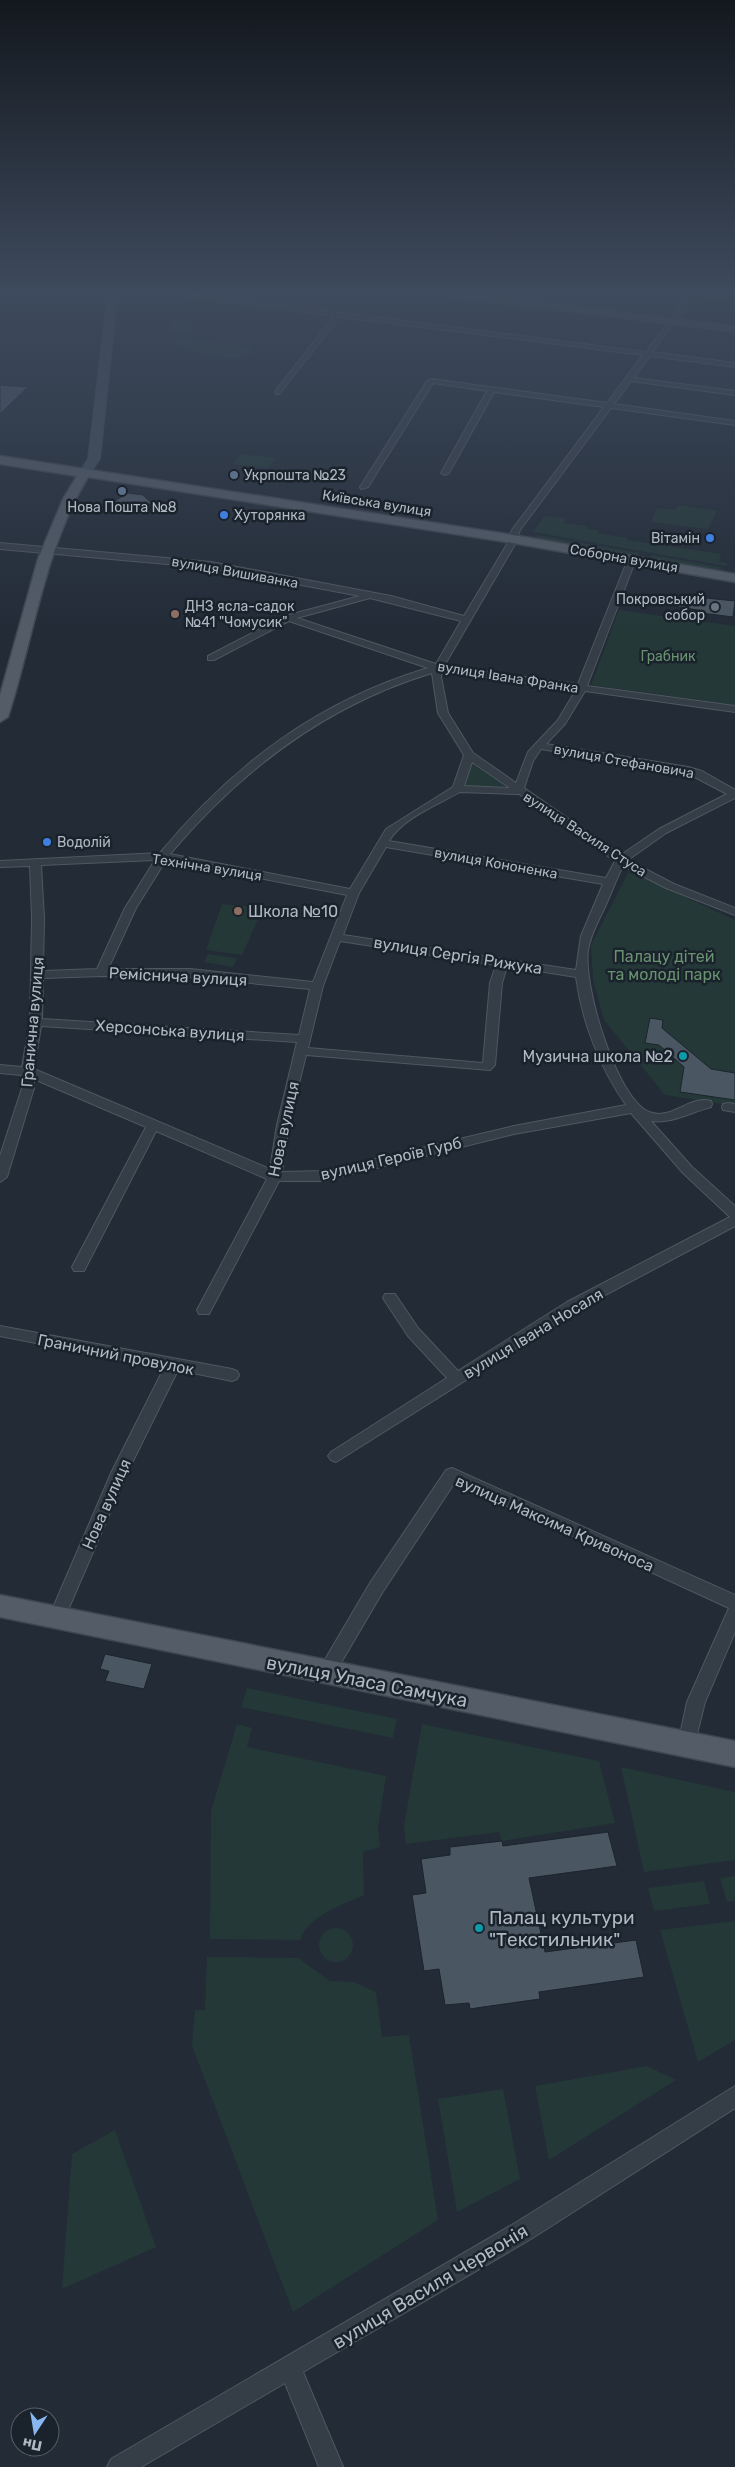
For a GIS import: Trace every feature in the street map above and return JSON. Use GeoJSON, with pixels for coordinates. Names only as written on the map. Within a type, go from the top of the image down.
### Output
{"type":"FeatureCollection","features":[{"type":"Feature","properties":{"kind":"main road"},"geometry":{"type":"LineString","coordinates":[[0,717],[14,678],[47,549],[77,486],[94,459],[100,406]]}},
{"type":"Feature","properties":{"kind":"main road","name":"Київська вулиця"},"geometry":{"type":"LineString","coordinates":[[0,460],[513,539]]}},
{"type":"Feature","properties":{"kind":"main road","name":"Соборна вулиця"},"geometry":{"type":"LineString","coordinates":[[513,539],[735,578]]}},
{"type":"Feature","properties":{"kind":"main road","name":"вулиця Уласа Самчука"},"geometry":{"type":"LineString","coordinates":[[0,1606],[735,1754]]}},
{"type":"Feature","properties":{"kind":"street"},"geometry":{"type":"LineString","coordinates":[[364,487],[415,406]]}},
{"type":"Feature","properties":{"kind":"street"},"geometry":{"type":"LineString","coordinates":[[445,473],[482,406]]}},
{"type":"Feature","properties":{"kind":"street"},"geometry":{"type":"LineString","coordinates":[[609,406],[516,530],[513,539],[438,668],[436,677],[443,713],[468,755],[458,789],[518,791],[528,761],[538,746],[569,712],[581,688],[632,560]]}},
{"type":"Feature","properties":{"kind":"street"},"geometry":{"type":"LineString","coordinates":[[610,406],[735,423]]}},
{"type":"Feature","properties":{"kind":"street","name":"вулиця Вишиванка"},"geometry":{"type":"LineString","coordinates":[[0,546],[212,565],[371,596],[467,620]]}},
{"type":"Feature","properties":{"kind":"street"},"geometry":{"type":"LineString","coordinates":[[211,658],[288,618],[371,596]]}},
{"type":"Feature","properties":{"kind":"street","name":"вулиця Івана Франка"},"geometry":{"type":"LineString","coordinates":[[288,618],[438,668],[735,710]]}},
{"type":"Feature","properties":{"kind":"street"},"geometry":{"type":"LineString","coordinates":[[102,972],[103,965],[122,924],[163,856],[215,797],[288,738],[320,717],[410,675],[438,668]]}},
{"type":"Feature","properties":{"kind":"street","name":"вулиця Стефановича"},"geometry":{"type":"LineString","coordinates":[[538,746],[688,770],[698,773],[735,794]]}},
{"type":"Feature","properties":{"kind":"street","name":"вулиця Василя Стуса"},"geometry":{"type":"LineString","coordinates":[[468,755],[633,868],[670,886],[735,912]]}},
{"type":"Feature","properties":{"kind":"street","name":"Нова вулиця"},"geometry":{"type":"LineString","coordinates":[[204,1310],[274,1177],[283,1125],[317,986],[353,893],[381,843],[390,831],[411,816],[458,789]]}},
{"type":"Feature","properties":{"kind":"street"},"geometry":{"type":"LineString","coordinates":[[735,794],[679,822],[621,859],[585,941],[582,974],[592,1024],[603,1055],[633,1108],[665,1148],[735,1214]]}},
{"type":"Feature","properties":{"kind":"street","name":"вулиця Кононенка"},"geometry":{"type":"LineString","coordinates":[[381,843],[610,882]]}},
{"type":"Feature","properties":{"kind":"street","name":"Технічна вулиця"},"geometry":{"type":"LineString","coordinates":[[0,864],[163,856],[353,893]]}},
{"type":"Feature","properties":{"kind":"street","name":"Гранична вулиця"},"geometry":{"type":"LineString","coordinates":[[0,1177],[28,1088],[27,1071],[36,1022],[38,918],[34,862]]}},
{"type":"Feature","properties":{"kind":"street","name":"вулиця Сергія Рижука"},"geometry":{"type":"LineString","coordinates":[[335,937],[582,974]]}},
{"type":"Feature","properties":{"kind":"street","name":"Херсонська вулиця"},"geometry":{"type":"LineString","coordinates":[[36,1022],[119,1026],[486,1067],[489,1065],[496,982],[502,962]]}},
{"type":"Feature","properties":{"kind":"street","name":"Реміснича вулиця"},"geometry":{"type":"LineString","coordinates":[[38,975],[102,972],[190,974],[317,986]]}},
{"type":"Feature","properties":{"kind":"street","name":"вулиця Героїв Гурб"},"geometry":{"type":"LineString","coordinates":[[0,1069],[27,1071],[153,1127],[274,1177],[324,1176],[514,1130],[633,1108]]}},
{"type":"Feature","properties":{"kind":"street"},"geometry":{"type":"LineString","coordinates":[[633,1108],[646,1117],[657,1119],[672,1116],[702,1103],[706,1104]]}},
{"type":"Feature","properties":{"kind":"street"},"geometry":{"type":"LineString","coordinates":[[79,1266],[147,1134],[153,1127]]}},
{"type":"Feature","properties":{"kind":"street","name":"вулиця Івана Носаля"},"geometry":{"type":"LineString","coordinates":[[336,1456],[572,1306],[735,1220]]}},
{"type":"Feature","properties":{"kind":"street"},"geometry":{"type":"LineString","coordinates":[[390,1298],[413,1332],[457,1379]]}},
{"type":"Feature","properties":{"kind":"street","name":"Граничний провулок"},"geometry":{"type":"LineString","coordinates":[[0,1332],[232,1375]]}},
{"type":"Feature","properties":{"kind":"street","name":"Нова вулиця"},"geometry":{"type":"LineString","coordinates":[[57,1617],[120,1471],[173,1365]]}},
{"type":"Feature","properties":{"kind":"street","name":"вулиця Максима Кривоноса"},"geometry":{"type":"LineString","coordinates":[[326,1673],[376,1588],[452,1474],[735,1602]]}},
{"type":"Feature","properties":{"kind":"street"},"geometry":{"type":"LineString","coordinates":[[687,1744],[696,1702],[735,1613]]}},
{"type":"Feature","properties":{"kind":"street","name":"вулиця Василя Червонія"},"geometry":{"type":"LineString","coordinates":[[119,2467],[523,2231],[734,2098]]}},
{"type":"Feature","properties":{"kind":"street"},"geometry":{"type":"LineString","coordinates":[[290,2368],[331,2467]]}},
{"type":"Feature","properties":{"kind":"green space"},"geometry":{"type":"Polygon","coordinates":[[[241,454],[276,458],[268,468],[233,464],[241,454]]]}},
{"type":"Feature","properties":{"kind":"green space"},"geometry":{"type":"Polygon","coordinates":[[[679,505],[717,511],[708,529],[651,522],[657,508],[675,510],[679,505]]]}},
{"type":"Feature","properties":{"kind":"green space"},"geometry":{"type":"Polygon","coordinates":[[[544,516],[566,518],[564,523],[587,526],[587,529],[598,530],[597,533],[627,538],[627,540],[721,554],[719,562],[728,563],[726,566],[533,532],[544,516]]]}},
{"type":"Feature","properties":{"kind":"green space"},"geometry":{"type":"Polygon","coordinates":[[[536,535],[640,553],[638,556],[534,538],[536,535]]]}},
{"type":"Feature","properties":{"kind":"green space"},"geometry":{"type":"Polygon","coordinates":[[[652,555],[725,568],[714,570],[650,558],[652,555]]]}},
{"type":"Feature","properties":{"kind":"green space","name":"Грабник"},"geometry":{"type":"Polygon","coordinates":[[[619,610],[735,626],[735,705],[591,685],[619,610]]]}},
{"type":"Feature","properties":{"kind":"green space"},"geometry":{"type":"Polygon","coordinates":[[[473,764],[505,786],[465,786],[471,765],[473,764]]]}},
{"type":"Feature","properties":{"kind":"green space","name":"Палацу дітей та молоді парк"},"geometry":{"type":"Polygon","coordinates":[[[629,871],[735,920],[735,1106],[665,1095],[604,1020],[593,980],[591,945],[629,871]]]}},
{"type":"Feature","properties":{"kind":"green space"},"geometry":{"type":"Polygon","coordinates":[[[222,904],[263,908],[242,955],[206,950],[222,904]]]}},
{"type":"Feature","properties":{"kind":"green space"},"geometry":{"type":"Polygon","coordinates":[[[208,954],[237,958],[233,967],[204,962],[208,954]]]}},
{"type":"Feature","properties":{"kind":"green space"},"geometry":{"type":"Polygon","coordinates":[[[247,1688],[397,1719],[393,1738],[241,1707],[247,1688]]]}},
{"type":"Feature","properties":{"kind":"green space"},"geometry":{"type":"Polygon","coordinates":[[[237,1724],[252,1728],[247,1747],[386,1776],[378,1828],[380,1847],[363,1852],[364,1895],[336,1907],[319,1917],[305,1931],[300,1940],[210,1939],[211,1811],[237,1724]]]}},
{"type":"Feature","properties":{"kind":"green space"},"geometry":{"type":"Polygon","coordinates":[[[422,1724],[599,1761],[615,1823],[502,1841],[499,1832],[406,1844],[404,1825],[422,1724]]]}},
{"type":"Feature","properties":{"kind":"green space"},"geometry":{"type":"Polygon","coordinates":[[[621,1767],[735,1792],[735,1860],[644,1872],[621,1767]]]}},
{"type":"Feature","properties":{"kind":"green space"},"geometry":{"type":"Polygon","coordinates":[[[735,1876],[735,1901],[727,1902],[720,1878],[735,1876]]]}},
{"type":"Feature","properties":{"kind":"green space"},"geometry":{"type":"Polygon","coordinates":[[[704,1881],[710,1904],[654,1911],[648,1888],[704,1881]]]}},
{"type":"Feature","properties":{"kind":"green space"},"geometry":{"type":"Polygon","coordinates":[[[735,1921],[735,2040],[698,2062],[660,1930],[735,1921]]]}},
{"type":"Feature","properties":{"kind":"green space"},"geometry":{"type":"Polygon","coordinates":[[[336,1928],[343,1929],[348,1933],[352,1938],[352,1952],[348,1957],[343,1961],[336,1962],[329,1961],[324,1957],[320,1952],[319,1945],[320,1938],[324,1933],[329,1929],[336,1928]]]}},
{"type":"Feature","properties":{"kind":"green space"},"geometry":{"type":"Polygon","coordinates":[[[207,1957],[298,1958],[330,1981],[354,1982],[376,1992],[382,2037],[409,2035],[438,2220],[293,2312],[192,2046],[195,2010],[205,2010],[207,1957]]]}},
{"type":"Feature","properties":{"kind":"green space"},"geometry":{"type":"Polygon","coordinates":[[[647,2066],[676,2080],[549,2160],[535,2086],[647,2066]]]}},
{"type":"Feature","properties":{"kind":"green space"},"geometry":{"type":"Polygon","coordinates":[[[503,2089],[520,2179],[457,2212],[438,2099],[503,2089]]]}},
{"type":"Feature","properties":{"kind":"green space"},"geometry":{"type":"Polygon","coordinates":[[[115,2130],[156,2247],[62,2289],[72,2154],[115,2130]]]}},
{"type":"Feature","properties":{"kind":"building"},"geometry":{"type":"Polygon","coordinates":[[[0,406],[8,406],[0,414],[0,406]]]}},
{"type":"Feature","properties":{"kind":"building"},"geometry":{"type":"Polygon","coordinates":[[[128,493],[143,495],[151,503],[144,509],[113,502],[128,493]]]}},
{"type":"Feature","properties":{"kind":"building","name":"Покровський собор"},"geometry":{"type":"Polygon","coordinates":[[[706,598],[735,601],[733,617],[701,613],[698,610],[673,606],[706,598]]]}},
{"type":"Feature","properties":{"kind":"building","name":"Музична школа №2"},"geometry":{"type":"Polygon","coordinates":[[[650,1018],[663,1020],[662,1028],[711,1069],[735,1073],[735,1100],[680,1092],[684,1067],[659,1045],[645,1043],[650,1018]]]}},
{"type":"Feature","properties":{"kind":"building"},"geometry":{"type":"Polygon","coordinates":[[[105,1654],[152,1664],[144,1689],[105,1681],[109,1671],[100,1669],[105,1654]]]}},
{"type":"Feature","properties":{"kind":"building","name":"Палац культури \"Текстильник\""},"geometry":{"type":"Polygon","coordinates":[[[608,1832],[617,1866],[529,1878],[545,1952],[636,1940],[644,1977],[539,1992],[540,1999],[470,2009],[469,2003],[445,2005],[439,1969],[424,1971],[412,1895],[426,1893],[421,1859],[450,1855],[450,1847],[502,1841],[503,1846],[608,1832]]]}},
{"type":"Feature","properties":{"kind":"place","name":"Укрпошта №23"},"geometry":{"type":"Point","coordinates":[234,475]}},
{"type":"Feature","properties":{"kind":"place","name":"Нова Пошта №8"},"geometry":{"type":"Point","coordinates":[122,491]}},
{"type":"Feature","properties":{"kind":"place","name":"Хуторянка"},"geometry":{"type":"Point","coordinates":[224,515]}},
{"type":"Feature","properties":{"kind":"place","name":"Вітамін"},"geometry":{"type":"Point","coordinates":[710,538]}},
{"type":"Feature","properties":{"kind":"place","name":"Покровський собор"},"geometry":{"type":"Point","coordinates":[715,607]}},
{"type":"Feature","properties":{"kind":"place","name":"ДНЗ ясла-садок №41 \"Чомусик\""},"geometry":{"type":"Point","coordinates":[175,614]}},
{"type":"Feature","properties":{"kind":"place","name":"Водолій"},"geometry":{"type":"Point","coordinates":[47,842]}},
{"type":"Feature","properties":{"kind":"place","name":"Школа №10"},"geometry":{"type":"Point","coordinates":[238,911]}},
{"type":"Feature","properties":{"kind":"place","name":"Музична школа №2"},"geometry":{"type":"Point","coordinates":[683,1056]}},
{"type":"Feature","properties":{"kind":"place","name":"Палац культури \"Текстильник\""},"geometry":{"type":"Point","coordinates":[479,1928]}}]}
